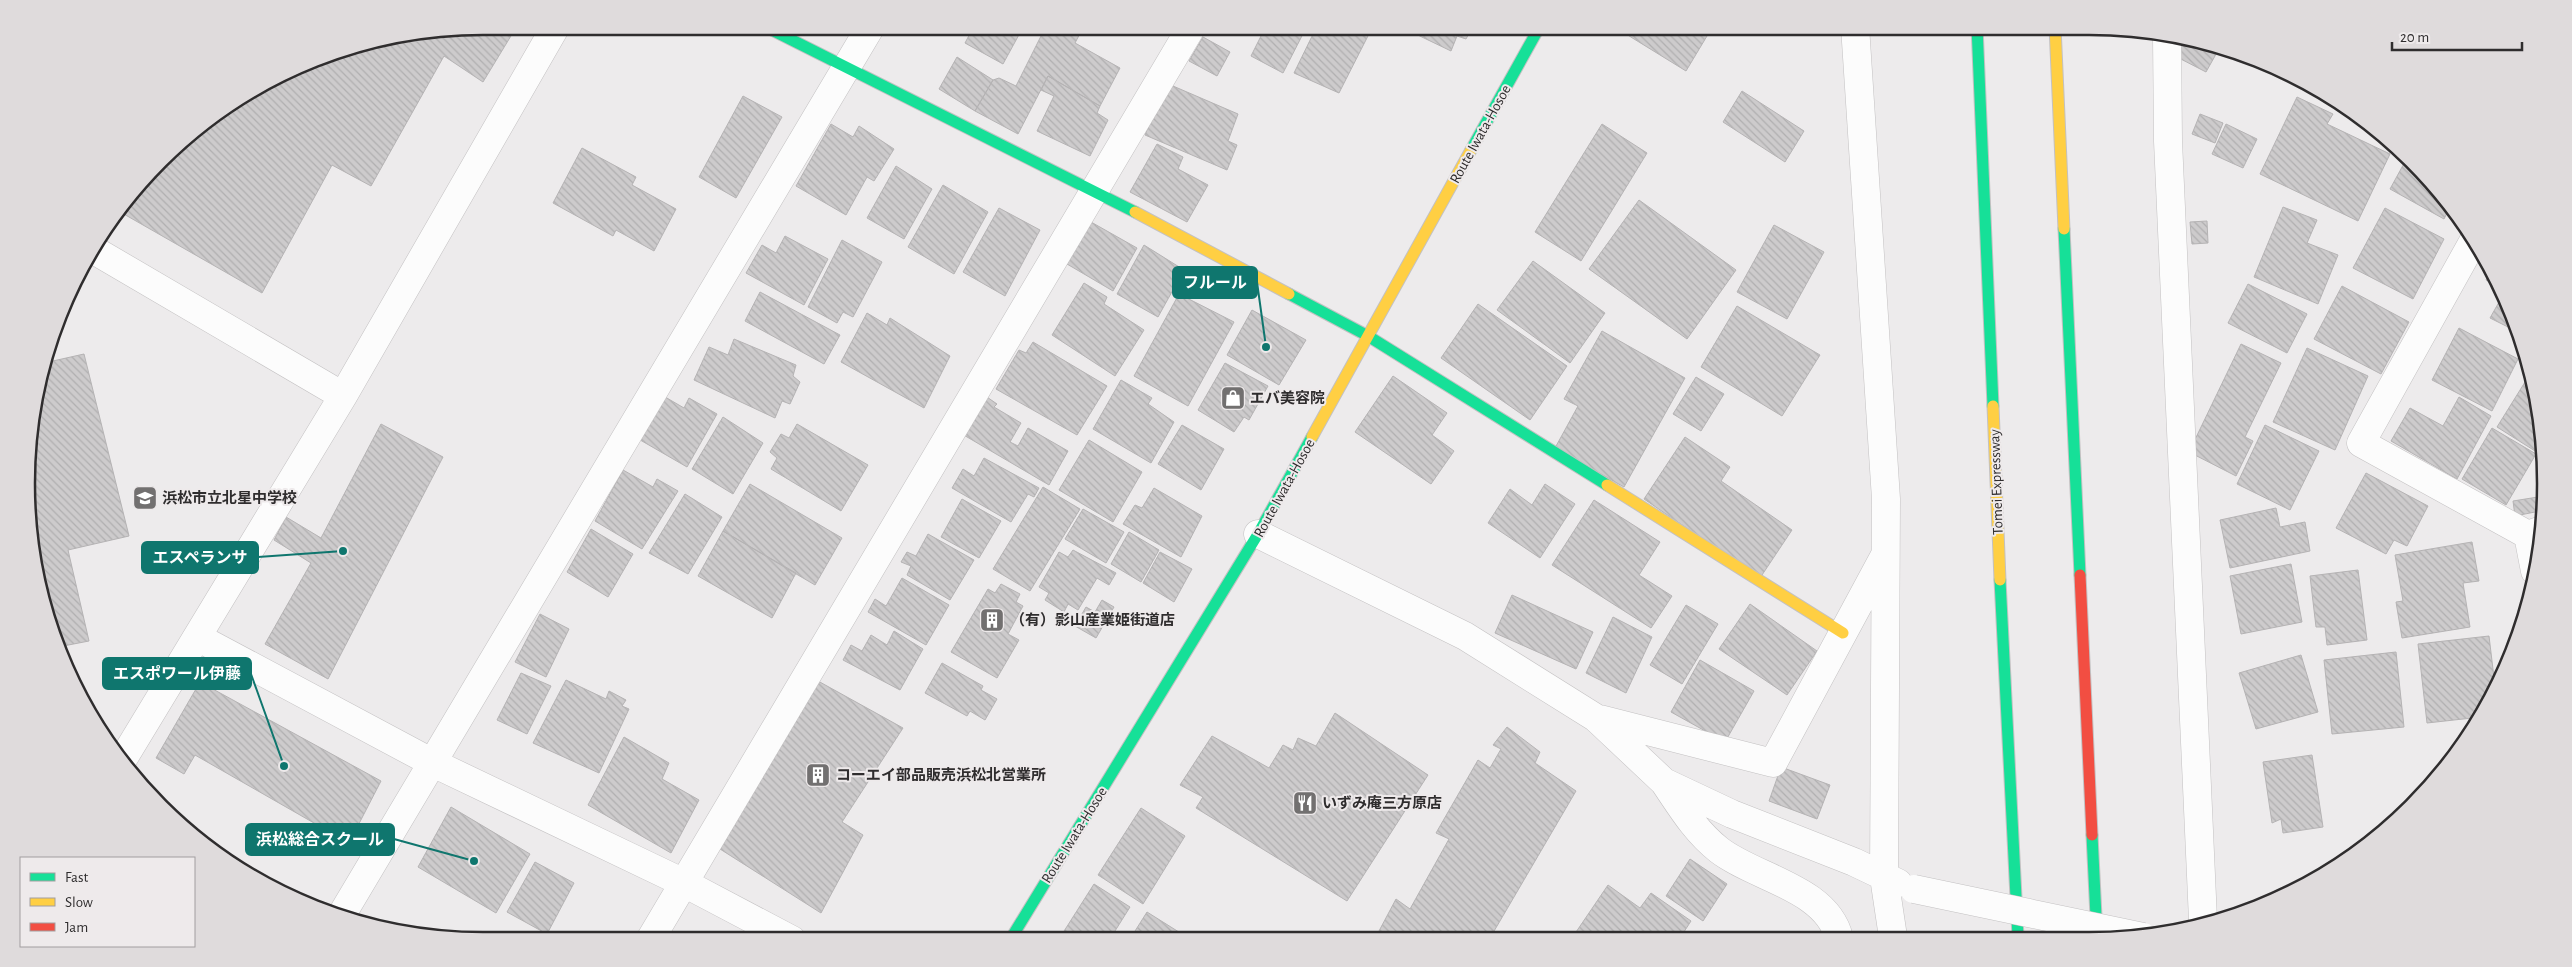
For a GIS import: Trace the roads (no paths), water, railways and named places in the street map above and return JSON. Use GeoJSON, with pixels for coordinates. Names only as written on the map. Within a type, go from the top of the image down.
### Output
{"type":"FeatureCollection","features":[{"type":"Feature","properties":{"kind":"main road"},"geometry":{"type":"LineString","coordinates":[[782,35],[1094,190],[1368,336],[1843,634]]}},
{"type":"Feature","properties":{"kind":"main road","name":"Route Iwata-Hosoe"},"geometry":{"type":"LineString","coordinates":[[1015,932],[1258,534],[1535,35]]}},
{"type":"Feature","properties":{"kind":"main road","name":"Tomei Expressway"},"geometry":{"type":"LineString","coordinates":[[1977,35],[2003,654],[2018,932]]}},
{"type":"Feature","properties":{"kind":"main road"},"geometry":{"type":"LineString","coordinates":[[2055,35],[2097,932]]}},
{"type":"Feature","properties":{"kind":"street"},"geometry":{"type":"LineString","coordinates":[[126,755],[343,396],[551,35]]}},
{"type":"Feature","properties":{"kind":"street"},"geometry":{"type":"LineString","coordinates":[[345,910],[865,35]]}},
{"type":"Feature","properties":{"kind":"street"},"geometry":{"type":"LineString","coordinates":[[655,932],[1187,35]]}},
{"type":"Feature","properties":{"kind":"street"},"geometry":{"type":"LineString","coordinates":[[1856,35],[1886,499],[1884,877],[1892,932]]}},
{"type":"Feature","properties":{"kind":"street"},"geometry":{"type":"LineString","coordinates":[[2167,42],[2169,161],[2203,917]]}},
{"type":"Feature","properties":{"kind":"street"},"geometry":{"type":"LineString","coordinates":[[2470,248],[2361,443],[2534,532]]}},
{"type":"Feature","properties":{"kind":"street"},"geometry":{"type":"LineString","coordinates":[[99,253],[343,396]]}},
{"type":"Feature","properties":{"kind":"street"},"geometry":{"type":"LineString","coordinates":[[1258,534],[1465,636],[1596,718],[1664,782],[1694,828],[1720,851],[1818,903],[1835,932]]}},
{"type":"Feature","properties":{"kind":"street"},"geometry":{"type":"LineString","coordinates":[[1596,718],[1772,763],[1886,553]]}},
{"type":"Feature","properties":{"kind":"street"},"geometry":{"type":"LineString","coordinates":[[197,637],[433,763],[684,883],[777,932]]}},
{"type":"Feature","properties":{"kind":"street"},"geometry":{"type":"LineString","coordinates":[[1664,782],[1732,814],[1854,862],[1914,889],[2115,931]]}},
{"type":"Feature","properties":{"kind":"place","name":"フルール"},"geometry":{"type":"Point","coordinates":[1266,347]}},
{"type":"Feature","properties":{"kind":"place","name":"エバ美容院"},"geometry":{"type":"Point","coordinates":[1233,398]}},
{"type":"Feature","properties":{"kind":"place","name":"浜松市立北星中学校"},"geometry":{"type":"Point","coordinates":[145,498]}},
{"type":"Feature","properties":{"kind":"place","name":"エスペランサ"},"geometry":{"type":"Point","coordinates":[343,551]}},
{"type":"Feature","properties":{"kind":"place","name":"（有）影山産業姫街道店"},"geometry":{"type":"Point","coordinates":[992,620]}},
{"type":"Feature","properties":{"kind":"place","name":"エスポワール伊藤"},"geometry":{"type":"Point","coordinates":[284,766]}},
{"type":"Feature","properties":{"kind":"place","name":"コーエイ部品販売浜松北営業所"},"geometry":{"type":"Point","coordinates":[818,775]}},
{"type":"Feature","properties":{"kind":"place","name":"いずみ庵三方原店"},"geometry":{"type":"Point","coordinates":[1305,803]}},
{"type":"Feature","properties":{"kind":"place","name":"浜松総合スクール"},"geometry":{"type":"Point","coordinates":[474,861]}}]}
